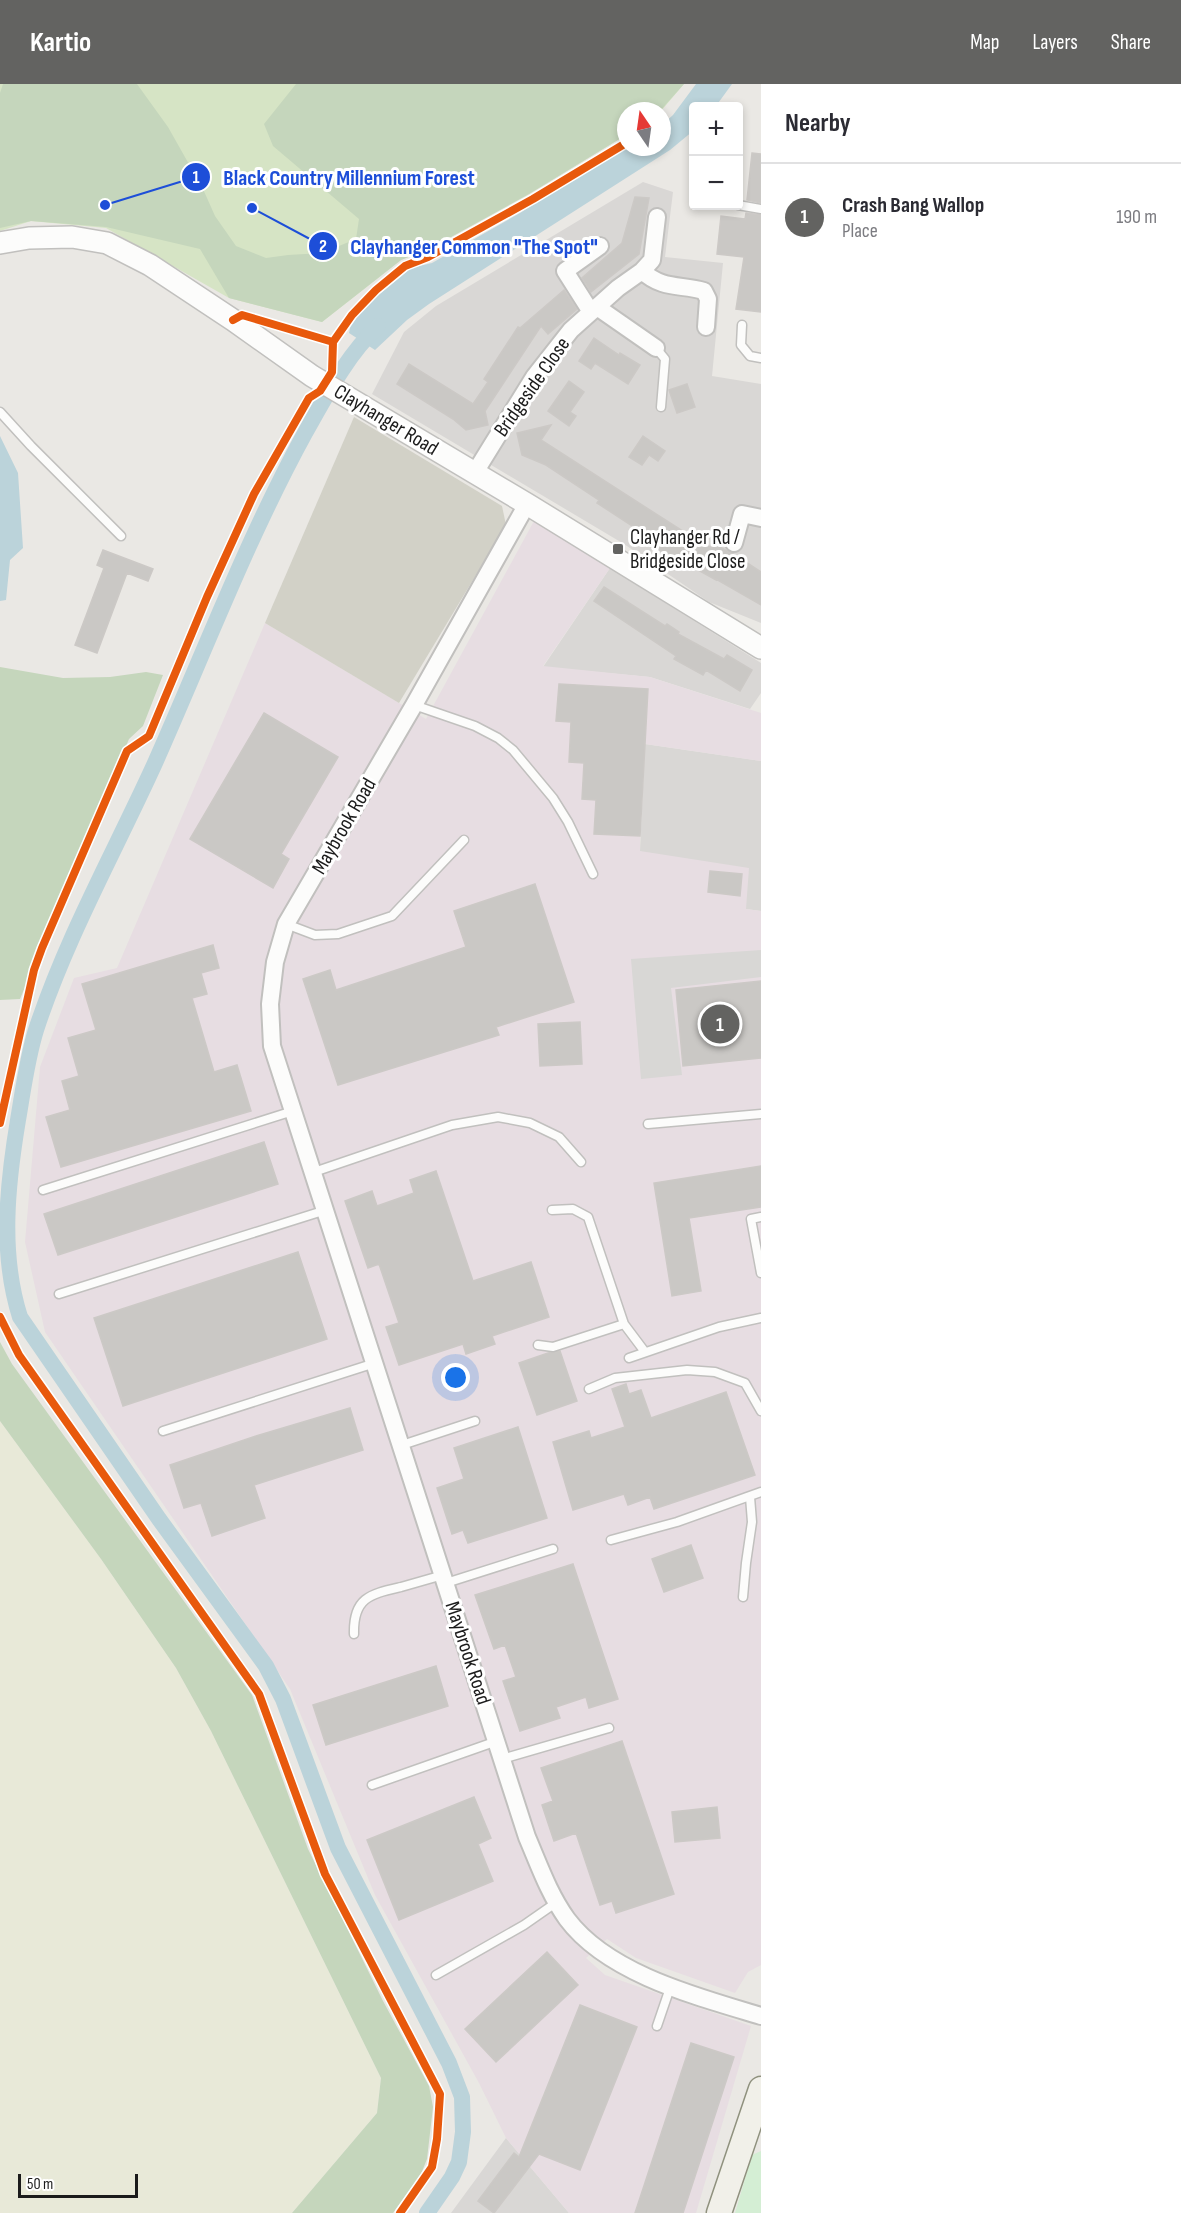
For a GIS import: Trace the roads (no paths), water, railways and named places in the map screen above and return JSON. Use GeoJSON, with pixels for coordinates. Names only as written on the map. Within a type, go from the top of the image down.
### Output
{"type":"FeatureCollection","features":[{"type":"Feature","properties":{"kind":"main road"},"geometry":{"type":"LineString","coordinates":[[719,2213],[761,2089]]}},
{"type":"Feature","properties":{"kind":"street"},"geometry":{"type":"LineString","coordinates":[[657,217],[652,260],[642,271],[653,281],[665,285],[691,287],[704,291],[708,300],[705,327]]}},
{"type":"Feature","properties":{"kind":"street","name":"Clayhanger Road"},"geometry":{"type":"LineString","coordinates":[[0,243],[29,238],[72,237],[107,243],[150,266],[312,376],[527,504],[761,648]]}},
{"type":"Feature","properties":{"kind":"street"},"geometry":{"type":"LineString","coordinates":[[600,246],[565,271],[594,310],[657,348]]}},
{"type":"Feature","properties":{"kind":"street","name":"Bridgeside Close"},"geometry":{"type":"LineString","coordinates":[[474,474],[534,377],[571,330],[618,288],[642,271]]}},
{"type":"Feature","properties":{"kind":"street","name":"Maybrook Road"},"geometry":{"type":"LineString","coordinates":[[527,504],[414,705],[286,924],[275,962],[270,1004],[272,1046],[527,1837],[548,1888],[568,1920],[594,1946],[614,1961],[709,2000],[761,2016]]}},
{"type":"Feature","properties":{"kind":"street"},"geometry":{"type":"LineString","coordinates":[[734,543],[742,514],[761,518]]}},
{"type":"Feature","properties":{"kind":"lane"},"geometry":{"type":"LineString","coordinates":[[743,206],[761,209]]}},
{"type":"Feature","properties":{"kind":"lane"},"geometry":{"type":"LineString","coordinates":[[742,325],[741,345],[750,356],[761,358]]}},
{"type":"Feature","properties":{"kind":"lane"},"geometry":{"type":"LineString","coordinates":[[657,348],[665,359],[661,407]]}},
{"type":"Feature","properties":{"kind":"lane"},"geometry":{"type":"LineString","coordinates":[[0,412],[121,536]]}},
{"type":"Feature","properties":{"kind":"lane"},"geometry":{"type":"LineString","coordinates":[[414,705],[475,726],[498,738],[513,750],[553,798],[568,822],[593,874]]}},
{"type":"Feature","properties":{"kind":"lane"},"geometry":{"type":"LineString","coordinates":[[286,924],[315,935],[338,934],[392,916],[464,840]]}},
{"type":"Feature","properties":{"kind":"lane"},"geometry":{"type":"LineString","coordinates":[[43,1190],[294,1111]]}},
{"type":"Feature","properties":{"kind":"lane"},"geometry":{"type":"LineString","coordinates":[[648,1124],[761,1114]]}},
{"type":"Feature","properties":{"kind":"lane"},"geometry":{"type":"LineString","coordinates":[[314,1172],[452,1125],[498,1117],[530,1123],[559,1137],[580,1162]]}},
{"type":"Feature","properties":{"kind":"lane"},"geometry":{"type":"LineString","coordinates":[[59,1294],[326,1209]]}},
{"type":"Feature","properties":{"kind":"lane"},"geometry":{"type":"LineString","coordinates":[[552,1210],[573,1209],[588,1217],[624,1324],[645,1352]]}},
{"type":"Feature","properties":{"kind":"lane"},"geometry":{"type":"LineString","coordinates":[[761,1217],[751,1219],[761,1273]]}},
{"type":"Feature","properties":{"kind":"lane"},"geometry":{"type":"LineString","coordinates":[[628,1358],[719,1327],[761,1318]]}},
{"type":"Feature","properties":{"kind":"lane"},"geometry":{"type":"LineString","coordinates":[[538,1345],[553,1347],[624,1324]]}},
{"type":"Feature","properties":{"kind":"lane"},"geometry":{"type":"LineString","coordinates":[[163,1431],[375,1363]]}},
{"type":"Feature","properties":{"kind":"lane"},"geometry":{"type":"LineString","coordinates":[[589,1389],[615,1378],[687,1370],[715,1372],[745,1383],[761,1411]]}},
{"type":"Feature","properties":{"kind":"lane"},"geometry":{"type":"LineString","coordinates":[[402,1445],[475,1421]]}},
{"type":"Feature","properties":{"kind":"lane"},"geometry":{"type":"LineString","coordinates":[[610,1540],[677,1522],[761,1492]]}},
{"type":"Feature","properties":{"kind":"lane"},"geometry":{"type":"LineString","coordinates":[[743,1597],[752,1522],[750,1497]]}},
{"type":"Feature","properties":{"kind":"lane"},"geometry":{"type":"LineString","coordinates":[[354,1634],[354,1620],[360,1605],[373,1594],[445,1579],[554,1549]]}},
{"type":"Feature","properties":{"kind":"lane"},"geometry":{"type":"LineString","coordinates":[[502,1759],[609,1728]]}},
{"type":"Feature","properties":{"kind":"lane"},"geometry":{"type":"LineString","coordinates":[[372,1785],[497,1741]]}},
{"type":"Feature","properties":{"kind":"lane"},"geometry":{"type":"LineString","coordinates":[[436,1975],[524,1925],[557,1902]]}},
{"type":"Feature","properties":{"kind":"lane"},"geometry":{"type":"LineString","coordinates":[[657,2026],[671,1985]]}},
{"type":"Feature","properties":{"kind":"water"},"geometry":{"type":"Polygon","coordinates":[[[696,84],[732,84],[719,102],[689,102],[689,134],[671,149],[671,117],[696,84]]]}},
{"type":"Feature","properties":{"kind":"water"},"geometry":{"type":"Polygon","coordinates":[[[617,153],[617,156],[661,156],[429,304],[407,320],[375,350],[349,333],[352,319],[359,311],[411,268],[432,263],[520,213],[617,153]]]}},
{"type":"Feature","properties":{"kind":"water"},"geometry":{"type":"Polygon","coordinates":[[[0,436],[18,473],[23,548],[10,560],[6,600],[0,601],[0,436]]]}},
{"type":"Feature","properties":{"kind":"waterway"},"geometry":{"type":"LineString","coordinates":[[378,326],[356,350],[338,377],[284,473],[245,555],[155,763],[62,962],[36,1030],[28,1064],[11,1170],[7,1220],[10,1269],[20,1317],[159,1519],[266,1666],[283,1699],[338,1848],[449,2063],[462,2097],[463,2132],[459,2162],[452,2177],[427,2213]]}},
{"type":"Feature","properties":{"kind":"place","name":"Black Country Millennium Forest"},"geometry":{"type":"Point","coordinates":[105,205]}},
{"type":"Feature","properties":{"kind":"place","name":"Clayhanger Common \"The Spot\""},"geometry":{"type":"Point","coordinates":[252,208]}},
{"type":"Feature","properties":{"kind":"place","name":"Clayhanger Rd / Bridgeside Close"},"geometry":{"type":"Point","coordinates":[618,549]}},
{"type":"Feature","properties":{"kind":"place","name":"Crash Bang Wallop"},"geometry":{"type":"Point","coordinates":[720,1024]}}]}
